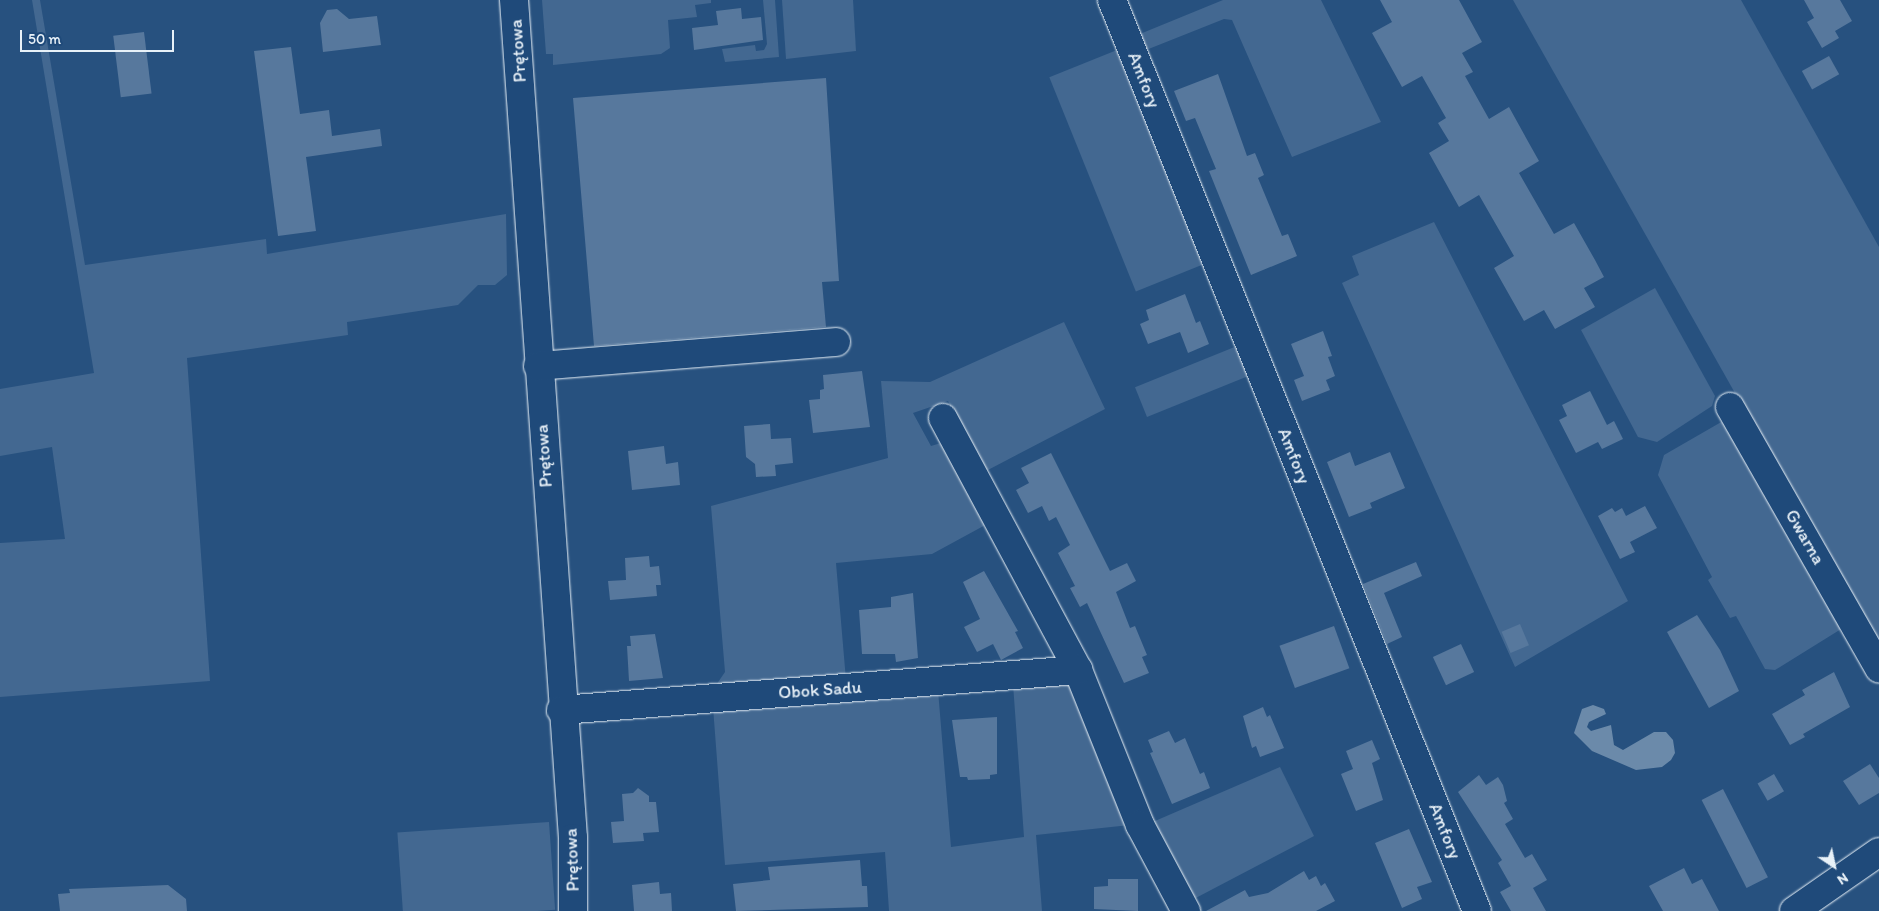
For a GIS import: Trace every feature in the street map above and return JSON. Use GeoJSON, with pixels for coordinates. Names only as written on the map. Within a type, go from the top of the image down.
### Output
{"type":"FeatureCollection","features":[{"type":"Feature","properties":{"kind":"street","name":"Prętowa"},"geometry":{"type":"LineString","coordinates":[[514,0],[561,710],[573,838],[573,911]]}},
{"type":"Feature","properties":{"kind":"street","name":"Amfory"},"geometry":{"type":"LineString","coordinates":[[1112,0],[1478,911]]}},
{"type":"Feature","properties":{"kind":"street"},"geometry":{"type":"LineString","coordinates":[[538,366],[836,342]]}},
{"type":"Feature","properties":{"kind":"street","name":"Gwarna"},"geometry":{"type":"LineString","coordinates":[[1730,407],[1879,668]]}},
{"type":"Feature","properties":{"kind":"street"},"geometry":{"type":"LineString","coordinates":[[944,418],[1078,670],[1140,825],[1186,911]]}},
{"type":"Feature","properties":{"kind":"street","name":"Obok Sadu"},"geometry":{"type":"LineString","coordinates":[[561,710],[1078,670]]}},
{"type":"Feature","properties":{"kind":"street"},"geometry":{"type":"LineString","coordinates":[[1794,911],[1879,852]]}},
{"type":"Feature","properties":{"kind":"shaded area"},"geometry":{"type":"Polygon","coordinates":[[[32,0],[40,0],[85,265],[266,239],[267,254],[506,214],[507,275],[495,285],[478,285],[458,305],[347,322],[348,335],[187,358],[210,681],[0,697],[0,543],[65,539],[52,447],[0,456],[0,389],[94,373],[32,0]]]}},
{"type":"Feature","properties":{"kind":"shaded area"},"geometry":{"type":"Polygon","coordinates":[[[542,0],[711,0],[711,3],[695,5],[697,17],[668,20],[670,48],[661,54],[553,65],[553,54],[546,54],[542,0]]]}},
{"type":"Feature","properties":{"kind":"shaded area"},"geometry":{"type":"Polygon","coordinates":[[[763,0],[775,0],[779,57],[725,62],[722,49],[755,45],[756,51],[764,50],[767,44],[763,0]]]}},
{"type":"Feature","properties":{"kind":"shaded area"},"geometry":{"type":"Polygon","coordinates":[[[782,0],[853,0],[856,51],[786,59],[782,0]]]}},
{"type":"Feature","properties":{"kind":"shaded area"},"geometry":{"type":"Polygon","coordinates":[[[1223,0],[1321,0],[1381,122],[1292,157],[1232,20],[1224,19],[1141,52],[1135,36],[1223,0]]]}},
{"type":"Feature","properties":{"kind":"shaded area"},"geometry":{"type":"Polygon","coordinates":[[[1513,0],[1741,0],[1879,247],[1879,648],[1513,0]]]}},
{"type":"Feature","properties":{"kind":"shaded area"},"geometry":{"type":"Polygon","coordinates":[[[1117,50],[1204,264],[1136,292],[1049,77],[1117,50]]]}},
{"type":"Feature","properties":{"kind":"shaded area"},"geometry":{"type":"Polygon","coordinates":[[[1434,222],[1628,601],[1515,667],[1342,283],[1359,275],[1352,256],[1434,222]]]}},
{"type":"Feature","properties":{"kind":"shaded area"},"geometry":{"type":"Polygon","coordinates":[[[1655,288],[1715,396],[1712,406],[1657,442],[1638,437],[1581,330],[1655,288]]]}},
{"type":"Feature","properties":{"kind":"shaded area"},"geometry":{"type":"Polygon","coordinates":[[[1064,322],[1105,409],[986,471],[948,401],[913,413],[931,446],[944,442],[989,523],[932,554],[836,563],[846,680],[712,691],[725,672],[711,506],[888,458],[881,381],[930,382],[1064,322]]]}},
{"type":"Feature","properties":{"kind":"shaded area"},"geometry":{"type":"Polygon","coordinates":[[[1237,346],[1249,376],[1147,417],[1135,387],[1237,346]]]}},
{"type":"Feature","properties":{"kind":"shaded area"},"geometry":{"type":"Polygon","coordinates":[[[1723,421],[1846,626],[1775,670],[1765,669],[1736,616],[1730,618],[1708,580],[1712,577],[1658,475],[1664,455],[1723,421]]]}},
{"type":"Feature","properties":{"kind":"shaded area"},"geometry":{"type":"Polygon","coordinates":[[[1068,681],[1130,825],[1036,835],[1042,911],[889,911],[885,852],[725,865],[713,707],[938,690],[951,847],[1024,837],[1013,684],[1068,681]]]}},
{"type":"Feature","properties":{"kind":"shaded area"},"geometry":{"type":"Polygon","coordinates":[[[1593,705],[1604,709],[1606,714],[1589,722],[1587,727],[1591,731],[1611,725],[1614,745],[1623,750],[1654,732],[1666,732],[1673,740],[1675,753],[1671,760],[1662,767],[1636,770],[1592,751],[1574,733],[1582,709],[1593,705]]]}},
{"type":"Feature","properties":{"kind":"shaded area"},"geometry":{"type":"Polygon","coordinates":[[[1280,767],[1314,836],[1190,901],[1148,824],[1280,767]]]}},
{"type":"Feature","properties":{"kind":"shaded area"},"geometry":{"type":"Polygon","coordinates":[[[549,822],[555,910],[403,911],[397,833],[549,822]]]}},
{"type":"Feature","properties":{"kind":"building"},"geometry":{"type":"Polygon","coordinates":[[[1380,0],[1459,0],[1482,42],[1462,53],[1473,72],[1465,76],[1489,119],[1509,107],[1539,161],[1519,173],[1554,234],[1574,223],[1604,277],[1584,288],[1595,307],[1555,329],[1544,310],[1524,321],[1494,268],[1514,256],[1479,195],[1459,207],[1429,153],[1449,141],[1438,123],[1446,118],[1422,76],[1402,87],[1372,33],[1392,22],[1380,0]]]}},
{"type":"Feature","properties":{"kind":"building"},"geometry":{"type":"Polygon","coordinates":[[[1804,0],[1840,0],[1852,21],[1835,31],[1839,38],[1822,48],[1807,22],[1814,18],[1804,0]]]}},
{"type":"Feature","properties":{"kind":"building"},"geometry":{"type":"Polygon","coordinates":[[[741,8],[742,19],[761,17],[763,40],[694,50],[692,28],[718,25],[716,11],[741,8]]]}},
{"type":"Feature","properties":{"kind":"building"},"geometry":{"type":"Polygon","coordinates":[[[337,9],[349,19],[377,16],[381,45],[323,52],[320,23],[327,10],[337,9]]]}},
{"type":"Feature","properties":{"kind":"building"},"geometry":{"type":"Polygon","coordinates":[[[144,32],[152,94],[121,97],[113,36],[144,32]]]}},
{"type":"Feature","properties":{"kind":"building"},"geometry":{"type":"Polygon","coordinates":[[[291,47],[300,114],[329,110],[332,136],[380,129],[382,146],[306,157],[316,231],[278,236],[254,51],[291,47]]]}},
{"type":"Feature","properties":{"kind":"building"},"geometry":{"type":"Polygon","coordinates":[[[1829,56],[1839,74],[1812,89],[1802,71],[1829,56]]]}},
{"type":"Feature","properties":{"kind":"building"},"geometry":{"type":"Polygon","coordinates":[[[1218,74],[1247,156],[1255,153],[1264,175],[1258,178],[1282,236],[1288,234],[1297,256],[1251,275],[1209,171],[1216,169],[1195,118],[1186,121],[1174,91],[1218,74]]]}},
{"type":"Feature","properties":{"kind":"building"},"geometry":{"type":"Polygon","coordinates":[[[826,78],[839,281],[822,282],[826,327],[594,346],[573,98],[826,78]]]}},
{"type":"Feature","properties":{"kind":"building"},"geometry":{"type":"Polygon","coordinates":[[[1185,294],[1196,323],[1200,321],[1209,344],[1188,353],[1180,332],[1148,344],[1140,324],[1149,320],[1146,310],[1185,294]]]}},
{"type":"Feature","properties":{"kind":"building"},"geometry":{"type":"Polygon","coordinates":[[[1323,331],[1332,356],[1328,357],[1335,376],[1326,380],[1330,390],[1302,401],[1294,380],[1304,376],[1291,344],[1323,331]]]}},
{"type":"Feature","properties":{"kind":"building"},"geometry":{"type":"Polygon","coordinates":[[[862,371],[870,427],[813,433],[809,400],[820,399],[820,390],[824,389],[823,375],[862,371]]]}},
{"type":"Feature","properties":{"kind":"building"},"geometry":{"type":"Polygon","coordinates":[[[1590,391],[1607,425],[1614,421],[1623,439],[1602,449],[1598,442],[1576,453],[1559,420],[1567,416],[1562,405],[1590,391]]]}},
{"type":"Feature","properties":{"kind":"building"},"geometry":{"type":"Polygon","coordinates":[[[770,424],[771,439],[791,438],[793,463],[775,465],[776,476],[756,477],[755,464],[746,457],[744,426],[770,424]]]}},
{"type":"Feature","properties":{"kind":"building"},"geometry":{"type":"Polygon","coordinates":[[[664,446],[666,464],[678,462],[680,485],[632,490],[628,451],[664,446]]]}},
{"type":"Feature","properties":{"kind":"building"},"geometry":{"type":"Polygon","coordinates":[[[1350,452],[1355,466],[1390,452],[1405,488],[1370,503],[1372,508],[1349,517],[1327,462],[1350,452]]]}},
{"type":"Feature","properties":{"kind":"building"},"geometry":{"type":"Polygon","coordinates":[[[1051,453],[1110,571],[1127,563],[1136,581],[1116,592],[1130,628],[1135,626],[1147,655],[1142,657],[1149,673],[1124,683],[1087,603],[1080,607],[1070,588],[1075,586],[1058,553],[1070,545],[1056,517],[1049,521],[1042,506],[1028,513],[1016,490],[1029,483],[1021,468],[1051,453]]]}},
{"type":"Feature","properties":{"kind":"building"},"geometry":{"type":"Polygon","coordinates":[[[1645,506],[1657,528],[1630,542],[1635,552],[1620,559],[1598,516],[1612,508],[1615,512],[1622,508],[1626,516],[1645,506]]]}},
{"type":"Feature","properties":{"kind":"building"},"geometry":{"type":"Polygon","coordinates":[[[649,556],[650,567],[659,566],[661,585],[656,585],[657,596],[610,600],[608,581],[626,580],[625,558],[649,556]]]}},
{"type":"Feature","properties":{"kind":"building"},"geometry":{"type":"Polygon","coordinates":[[[1416,562],[1422,576],[1384,593],[1402,637],[1387,644],[1363,584],[1416,562]]]}},
{"type":"Feature","properties":{"kind":"building"},"geometry":{"type":"Polygon","coordinates":[[[984,571],[1018,631],[1015,632],[1023,648],[1001,660],[993,644],[977,652],[964,627],[980,619],[963,582],[984,571]]]}},
{"type":"Feature","properties":{"kind":"building"},"geometry":{"type":"Polygon","coordinates":[[[913,593],[918,658],[896,662],[895,654],[862,654],[859,610],[891,607],[891,597],[913,593]]]}},
{"type":"Feature","properties":{"kind":"building"},"geometry":{"type":"Polygon","coordinates":[[[1697,615],[1720,650],[1739,691],[1709,708],[1667,632],[1697,615]]]}},
{"type":"Feature","properties":{"kind":"building"},"geometry":{"type":"Polygon","coordinates":[[[1520,624],[1529,645],[1511,653],[1502,632],[1520,624]]]}},
{"type":"Feature","properties":{"kind":"building"},"geometry":{"type":"Polygon","coordinates":[[[1334,626],[1349,668],[1295,688],[1279,646],[1334,626]]]}},
{"type":"Feature","properties":{"kind":"building"},"geometry":{"type":"Polygon","coordinates":[[[655,634],[663,678],[629,681],[627,646],[631,646],[630,636],[655,634]]]}},
{"type":"Feature","properties":{"kind":"building"},"geometry":{"type":"Polygon","coordinates":[[[1461,644],[1474,672],[1446,685],[1433,657],[1461,644]]]}},
{"type":"Feature","properties":{"kind":"building"},"geometry":{"type":"Polygon","coordinates":[[[1834,672],[1850,707],[1803,734],[1805,737],[1790,745],[1772,714],[1805,695],[1802,690],[1834,672]]]}},
{"type":"Feature","properties":{"kind":"building"},"geometry":{"type":"Polygon","coordinates":[[[1263,707],[1267,717],[1270,715],[1284,748],[1260,757],[1256,746],[1252,748],[1243,716],[1263,707]]]}},
{"type":"Feature","properties":{"kind":"building"},"geometry":{"type":"Polygon","coordinates":[[[997,717],[997,774],[990,775],[990,779],[968,780],[967,777],[960,777],[952,720],[997,717]]]}},
{"type":"Feature","properties":{"kind":"building"},"geometry":{"type":"Polygon","coordinates":[[[1169,731],[1175,743],[1185,738],[1200,774],[1204,772],[1210,788],[1172,804],[1150,753],[1153,752],[1148,740],[1169,731]]]}},
{"type":"Feature","properties":{"kind":"building"},"geometry":{"type":"Polygon","coordinates":[[[1372,740],[1380,759],[1372,763],[1383,800],[1356,811],[1341,774],[1353,769],[1346,751],[1372,740]]]}},
{"type":"Feature","properties":{"kind":"building"},"geometry":{"type":"Polygon","coordinates":[[[1870,764],[1879,778],[1879,793],[1859,805],[1843,781],[1870,764]]]}},
{"type":"Feature","properties":{"kind":"building"},"geometry":{"type":"Polygon","coordinates":[[[1774,774],[1784,791],[1768,801],[1758,784],[1774,774]]]}},
{"type":"Feature","properties":{"kind":"building"},"geometry":{"type":"Polygon","coordinates":[[[1479,775],[1486,785],[1498,777],[1503,785],[1507,801],[1504,803],[1513,819],[1505,824],[1525,858],[1532,854],[1547,880],[1533,888],[1546,911],[1511,911],[1500,892],[1511,886],[1498,863],[1502,860],[1458,792],[1479,775]]]}},
{"type":"Feature","properties":{"kind":"building"},"geometry":{"type":"Polygon","coordinates":[[[638,788],[649,796],[649,802],[656,802],[659,832],[643,833],[644,841],[613,843],[611,822],[624,821],[622,794],[633,793],[638,788]]]}},
{"type":"Feature","properties":{"kind":"building"},"geometry":{"type":"Polygon","coordinates":[[[1723,789],[1768,877],[1747,888],[1702,800],[1723,789]]]}},
{"type":"Feature","properties":{"kind":"building"},"geometry":{"type":"Polygon","coordinates":[[[1409,829],[1432,882],[1417,887],[1422,899],[1402,908],[1375,843],[1409,829]]]}},
{"type":"Feature","properties":{"kind":"building"},"geometry":{"type":"Polygon","coordinates":[[[860,860],[862,886],[867,886],[868,907],[736,911],[733,884],[770,880],[768,867],[860,860]]]}},
{"type":"Feature","properties":{"kind":"building"},"geometry":{"type":"Polygon","coordinates":[[[1684,868],[1692,884],[1702,879],[1719,911],[1663,911],[1649,886],[1684,868]]]}},
{"type":"Feature","properties":{"kind":"building"},"geometry":{"type":"Polygon","coordinates":[[[1304,871],[1309,880],[1316,876],[1321,886],[1325,883],[1335,901],[1316,911],[1206,911],[1245,890],[1249,897],[1268,893],[1304,871]]]}},
{"type":"Feature","properties":{"kind":"building"},"geometry":{"type":"Polygon","coordinates":[[[1108,879],[1138,879],[1138,911],[1094,909],[1094,887],[1108,886],[1108,879]]]}},
{"type":"Feature","properties":{"kind":"building"},"geometry":{"type":"Polygon","coordinates":[[[659,882],[660,894],[671,893],[672,911],[634,911],[632,885],[659,882]]]}},
{"type":"Feature","properties":{"kind":"building"},"geometry":{"type":"Polygon","coordinates":[[[168,885],[186,899],[187,911],[60,911],[58,894],[70,893],[69,889],[168,885]]]}}]}
